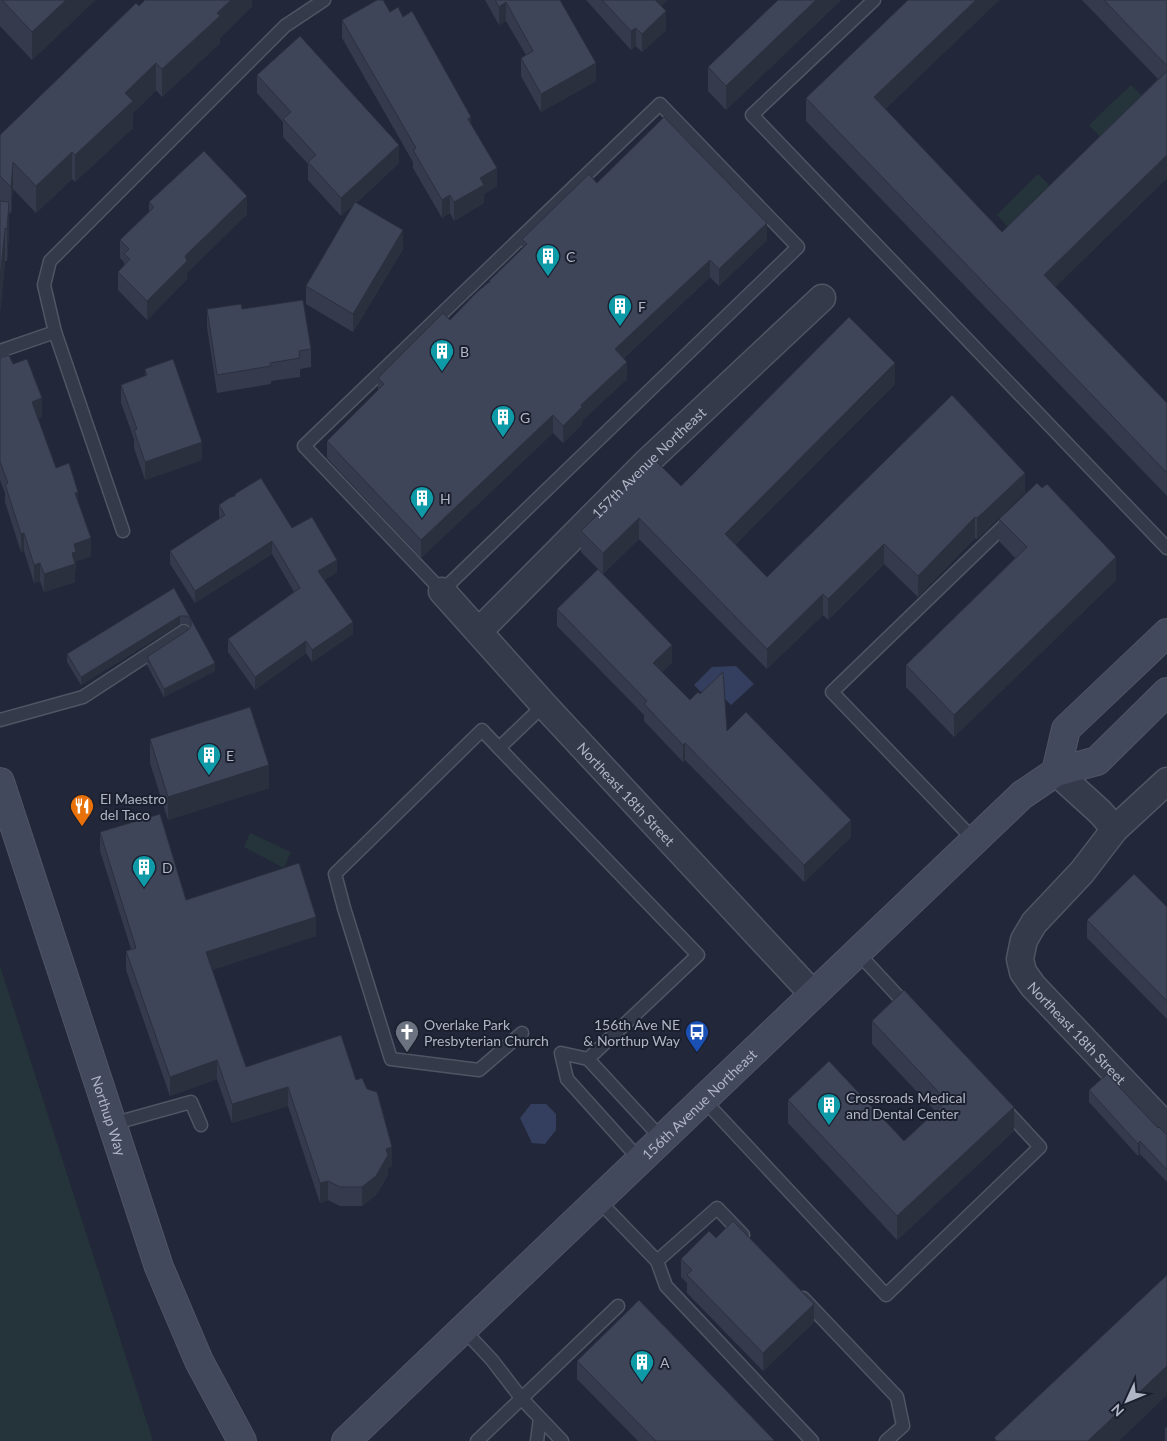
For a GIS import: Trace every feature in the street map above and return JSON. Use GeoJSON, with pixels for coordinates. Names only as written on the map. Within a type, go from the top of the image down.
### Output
{"type":"FeatureCollection","features":[{"type":"Feature","properties":{"kind":"main road"},"geometry":{"type":"LineString","coordinates":[[1056,772],[1066,729],[1167,633]]}},
{"type":"Feature","properties":{"kind":"main road","name":"156th Avenue Northeast"},"geometry":{"type":"LineString","coordinates":[[346,1441],[1022,795],[1056,772],[1097,761],[1167,692]]}},
{"type":"Feature","properties":{"kind":"main road","name":"Northup Way"},"geometry":{"type":"LineString","coordinates":[[0,782],[159,1267],[199,1361],[242,1441]]}},
{"type":"Feature","properties":{"kind":"street","name":"157th Avenue Northeast"},"geometry":{"type":"LineString","coordinates":[[479,631],[648,461],[822,298]]}},
{"type":"Feature","properties":{"kind":"street","name":"Northeast 18th Street"},"geometry":{"type":"LineString","coordinates":[[442,591],[544,705],[813,994]]}},
{"type":"Feature","properties":{"kind":"street"},"geometry":{"type":"LineString","coordinates":[[1056,772],[1100,812],[1115,829]]}},
{"type":"Feature","properties":{"kind":"street","name":"Northeast 18th Street"},"geometry":{"type":"LineString","coordinates":[[1167,782],[1115,829],[1082,872],[1034,923],[1024,940],[1020,959],[1023,972],[1033,986],[1167,1127]]}},
{"type":"Feature","properties":{"kind":"lane"},"geometry":{"type":"LineString","coordinates":[[123,531],[55,332],[44,285],[50,261],[285,26],[324,0]]}},
{"type":"Feature","properties":{"kind":"lane"},"geometry":{"type":"LineString","coordinates":[[874,0],[752,115],[1167,548]]}},
{"type":"Feature","properties":{"kind":"lane"},"geometry":{"type":"LineString","coordinates":[[660,104],[798,247],[442,591],[304,446],[660,104]]}},
{"type":"Feature","properties":{"kind":"lane"},"geometry":{"type":"LineString","coordinates":[[0,351],[55,332]]}},
{"type":"Feature","properties":{"kind":"lane"},"geometry":{"type":"LineString","coordinates":[[974,840],[832,692],[1017,513]]}},
{"type":"Feature","properties":{"kind":"lane"},"geometry":{"type":"LineString","coordinates":[[0,720],[83,697],[184,631]]}},
{"type":"Feature","properties":{"kind":"lane"},"geometry":{"type":"LineString","coordinates":[[499,748],[544,705]]}},
{"type":"Feature","properties":{"kind":"lane"},"geometry":{"type":"LineString","coordinates":[[522,1033],[479,1070],[391,1059],[344,908],[336,874],[482,730],[698,955],[588,1059]]}},
{"type":"Feature","properties":{"kind":"lane"},"geometry":{"type":"LineString","coordinates":[[857,952],[918,1018]]}},
{"type":"Feature","properties":{"kind":"lane"},"geometry":{"type":"LineString","coordinates":[[640,1160],[567,1079],[561,1053],[588,1059],[662,1139]]}},
{"type":"Feature","properties":{"kind":"lane"},"geometry":{"type":"LineString","coordinates":[[703,1100],[886,1295],[1040,1146],[993,1096]]}},
{"type":"Feature","properties":{"kind":"lane"},"geometry":{"type":"LineString","coordinates":[[112,1124],[191,1102],[201,1125]]}},
{"type":"Feature","properties":{"kind":"lane"},"geometry":{"type":"LineString","coordinates":[[598,1200],[657,1261],[666,1286],[812,1441]]}},
{"type":"Feature","properties":{"kind":"lane"},"geometry":{"type":"LineString","coordinates":[[657,1261],[717,1208],[750,1242]]}},
{"type":"Feature","properties":{"kind":"lane"},"geometry":{"type":"LineString","coordinates":[[797,1292],[896,1397],[903,1426],[886,1441]]}},
{"type":"Feature","properties":{"kind":"lane"},"geometry":{"type":"LineString","coordinates":[[477,1441],[618,1306]]}},
{"type":"Feature","properties":{"kind":"lane"},"geometry":{"type":"LineString","coordinates":[[462,1329],[492,1360],[522,1399],[562,1441]]}},
{"type":"Feature","properties":{"kind":"lane"},"geometry":{"type":"LineString","coordinates":[[537,1441],[540,1418]]}},
{"type":"Feature","properties":{"kind":"shaded area"},"geometry":{"type":"Polygon","coordinates":[[[1131,85],[1146,100],[1104,141],[1089,125],[1131,85]]]}},
{"type":"Feature","properties":{"kind":"shaded area"},"geometry":{"type":"Polygon","coordinates":[[[1038,174],[1054,190],[1012,231],[997,215],[1038,174]]]}},
{"type":"Feature","properties":{"kind":"shaded area"},"geometry":{"type":"Polygon","coordinates":[[[250,833],[291,852],[284,868],[244,847],[250,833]]]}},
{"type":"Feature","properties":{"kind":"shaded area"},"geometry":{"type":"Polygon","coordinates":[[[0,966],[153,1441],[0,1441],[0,966]]]}},
{"type":"Feature","properties":{"kind":"water"},"geometry":{"type":"Polygon","coordinates":[[[736,666],[754,684],[731,705],[722,696],[704,695],[694,685],[712,667],[736,666]]]}},
{"type":"Feature","properties":{"kind":"water"},"geometry":{"type":"Polygon","coordinates":[[[531,1104],[546,1104],[556,1114],[556,1130],[545,1144],[532,1143],[520,1118],[531,1104]]]}},
{"type":"Feature","properties":{"kind":"building"},"geometry":{"type":"Polygon","coordinates":[[[2,0],[66,0],[32,32],[2,0]]]}},
{"type":"Feature","properties":{"kind":"building"},"geometry":{"type":"Polygon","coordinates":[[[145,0],[231,0],[217,13],[220,16],[162,69],[156,63],[125,93],[133,101],[75,155],[72,152],[36,186],[13,162],[11,187],[0,176],[0,135],[136,3],[139,6],[145,0]]]}},
{"type":"Feature","properties":{"kind":"building"},"geometry":{"type":"Polygon","coordinates":[[[377,0],[383,0],[390,12],[398,7],[403,17],[412,11],[471,117],[468,119],[497,168],[480,178],[484,185],[454,202],[450,195],[442,200],[413,150],[416,148],[342,20],[377,0]]]}},
{"type":"Feature","properties":{"kind":"building"},"geometry":{"type":"Polygon","coordinates":[[[495,0],[560,0],[596,63],[541,94],[521,58],[533,51],[506,2],[499,7],[495,0]]]}},
{"type":"Feature","properties":{"kind":"building"},"geometry":{"type":"Polygon","coordinates":[[[602,0],[655,0],[666,11],[642,34],[636,28],[631,31],[602,0]]]}},
{"type":"Feature","properties":{"kind":"building"},"geometry":{"type":"Polygon","coordinates":[[[778,0],[816,0],[726,86],[708,67],[778,0]]]}},
{"type":"Feature","properties":{"kind":"building"},"geometry":{"type":"Polygon","coordinates":[[[908,0],[976,0],[874,97],[1002,232],[1167,71],[1167,155],[1044,275],[1167,403],[1167,473],[806,98],[908,0]]]}},
{"type":"Feature","properties":{"kind":"building"},"geometry":{"type":"Polygon","coordinates":[[[1104,0],[1167,0],[1167,66],[1104,0]]]}},
{"type":"Feature","properties":{"kind":"building"},"geometry":{"type":"Polygon","coordinates":[[[300,36],[399,145],[341,198],[308,162],[316,155],[283,119],[291,112],[257,75],[300,36]]]}},
{"type":"Feature","properties":{"kind":"building"},"geometry":{"type":"Polygon","coordinates":[[[664,117],[767,223],[719,269],[710,260],[615,349],[627,362],[581,405],[582,407],[563,426],[553,415],[421,540],[327,441],[384,384],[378,378],[443,313],[450,320],[477,292],[490,283],[489,281],[527,244],[522,239],[589,174],[597,183],[664,117]]]}},
{"type":"Feature","properties":{"kind":"building"},"geometry":{"type":"Polygon","coordinates":[[[204,151],[247,196],[185,256],[187,261],[147,301],[118,272],[130,259],[124,254],[129,249],[120,240],[154,207],[149,202],[204,151]]]}},
{"type":"Feature","properties":{"kind":"building"},"geometry":{"type":"Polygon","coordinates":[[[0,201],[9,202],[0,280],[0,201]]]}},
{"type":"Feature","properties":{"kind":"building"},"geometry":{"type":"Polygon","coordinates":[[[355,202],[403,230],[353,314],[306,286],[355,202]]]}},
{"type":"Feature","properties":{"kind":"building"},"geometry":{"type":"Polygon","coordinates":[[[303,300],[311,349],[299,351],[300,358],[270,363],[271,366],[217,375],[207,309],[241,304],[242,309],[303,300]]]}},
{"type":"Feature","properties":{"kind":"building"},"geometry":{"type":"Polygon","coordinates":[[[849,317],[895,363],[725,534],[767,577],[952,395],[1025,473],[977,518],[975,517],[918,576],[884,544],[828,599],[823,594],[767,649],[639,518],[603,553],[581,531],[654,459],[681,486],[849,317]]]}},
{"type":"Feature","properties":{"kind":"building"},"geometry":{"type":"Polygon","coordinates":[[[9,355],[13,364],[27,359],[42,398],[32,402],[56,468],[69,463],[78,492],[75,493],[91,538],[74,544],[76,552],[72,553],[75,564],[44,574],[40,563],[34,565],[24,533],[21,534],[5,484],[8,483],[0,462],[0,358],[9,355]]]}},
{"type":"Feature","properties":{"kind":"building"},"geometry":{"type":"Polygon","coordinates":[[[173,359],[202,442],[145,462],[134,430],[137,429],[121,385],[147,375],[145,369],[173,359]]]}},
{"type":"Feature","properties":{"kind":"building"},"geometry":{"type":"Polygon","coordinates":[[[261,478],[292,528],[312,517],[337,560],[318,571],[353,622],[312,650],[306,641],[255,677],[228,639],[300,588],[272,541],[195,591],[170,551],[225,515],[219,505],[261,478]]]}},
{"type":"Feature","properties":{"kind":"building"},"geometry":{"type":"Polygon","coordinates":[[[1037,483],[1042,488],[1047,484],[1116,557],[954,715],[906,665],[1027,547],[999,519],[1037,483]]]}},
{"type":"Feature","properties":{"kind":"building"},"geometry":{"type":"Polygon","coordinates":[[[598,569],[672,645],[653,663],[690,700],[698,692],[700,694],[723,672],[727,731],[746,712],[851,820],[804,865],[685,743],[683,745],[644,704],[647,701],[557,609],[598,569]]]}},
{"type":"Feature","properties":{"kind":"building"},"geometry":{"type":"Polygon","coordinates":[[[174,588],[191,619],[187,616],[180,616],[81,677],[67,654],[174,588]]]}},
{"type":"Feature","properties":{"kind":"building"},"geometry":{"type":"Polygon","coordinates":[[[191,619],[215,663],[164,689],[147,657],[188,630],[191,626],[191,619]]]}},
{"type":"Feature","properties":{"kind":"building"},"geometry":{"type":"Polygon","coordinates":[[[250,707],[269,765],[168,797],[150,739],[250,707]]]}},
{"type":"Feature","properties":{"kind":"building"},"geometry":{"type":"Polygon","coordinates":[[[160,814],[186,900],[299,863],[316,917],[206,952],[246,1067],[341,1035],[356,1080],[362,1078],[367,1089],[377,1092],[392,1147],[386,1149],[388,1155],[376,1176],[362,1187],[340,1187],[328,1181],[320,1183],[288,1087],[232,1104],[217,1060],[170,1077],[126,951],[136,948],[100,832],[160,814]]]}},
{"type":"Feature","properties":{"kind":"building"},"geometry":{"type":"Polygon","coordinates":[[[1134,874],[1167,907],[1167,1001],[1087,920],[1134,874]]]}},
{"type":"Feature","properties":{"kind":"building","name":"Crossroads Medical and Dental Center"},"geometry":{"type":"Polygon","coordinates":[[[904,990],[1014,1107],[897,1216],[788,1100],[829,1061],[904,1141],[947,1101],[872,1021],[904,990]]]}},
{"type":"Feature","properties":{"kind":"building"},"geometry":{"type":"Polygon","coordinates":[[[1107,1074],[1158,1128],[1167,1135],[1167,1170],[1140,1141],[1138,1144],[1089,1090],[1107,1074]]]}},
{"type":"Feature","properties":{"kind":"building"},"geometry":{"type":"Polygon","coordinates":[[[733,1221],[814,1304],[763,1353],[687,1275],[692,1270],[681,1259],[709,1231],[716,1238],[733,1221]]]}},
{"type":"Feature","properties":{"kind":"building"},"geometry":{"type":"Polygon","coordinates":[[[1167,1275],[1167,1366],[1088,1441],[997,1441],[994,1438],[1167,1275]]]}},
{"type":"Feature","properties":{"kind":"building"},"geometry":{"type":"Polygon","coordinates":[[[639,1300],[773,1441],[656,1441],[577,1361],[639,1300]]]}},
{"type":"Feature","properties":{"kind":"place","name":"C"},"geometry":{"type":"Point","coordinates":[548,277]}},
{"type":"Feature","properties":{"kind":"place","name":"F"},"geometry":{"type":"Point","coordinates":[620,327]}},
{"type":"Feature","properties":{"kind":"place","name":"B"},"geometry":{"type":"Point","coordinates":[442,372]}},
{"type":"Feature","properties":{"kind":"place","name":"G"},"geometry":{"type":"Point","coordinates":[503,438]}},
{"type":"Feature","properties":{"kind":"place","name":"H"},"geometry":{"type":"Point","coordinates":[422,519]}},
{"type":"Feature","properties":{"kind":"place","name":"E"},"geometry":{"type":"Point","coordinates":[209,776]}},
{"type":"Feature","properties":{"kind":"place","name":"El Maestro del Taco"},"geometry":{"type":"Point","coordinates":[82,827]}},
{"type":"Feature","properties":{"kind":"place","name":"D"},"geometry":{"type":"Point","coordinates":[144,888]}},
{"type":"Feature","properties":{"kind":"place","name":"Overlake Park Presbyterian Church"},"geometry":{"type":"Point","coordinates":[407,1053]}},
{"type":"Feature","properties":{"kind":"place","name":"156th Ave NE & Northup Way"},"geometry":{"type":"Point","coordinates":[697,1053]}},
{"type":"Feature","properties":{"kind":"place","name":"Crossroads Medical and Dental Center"},"geometry":{"type":"Point","coordinates":[829,1126]}},
{"type":"Feature","properties":{"kind":"place","name":"A"},"geometry":{"type":"Point","coordinates":[642,1383]}}]}
